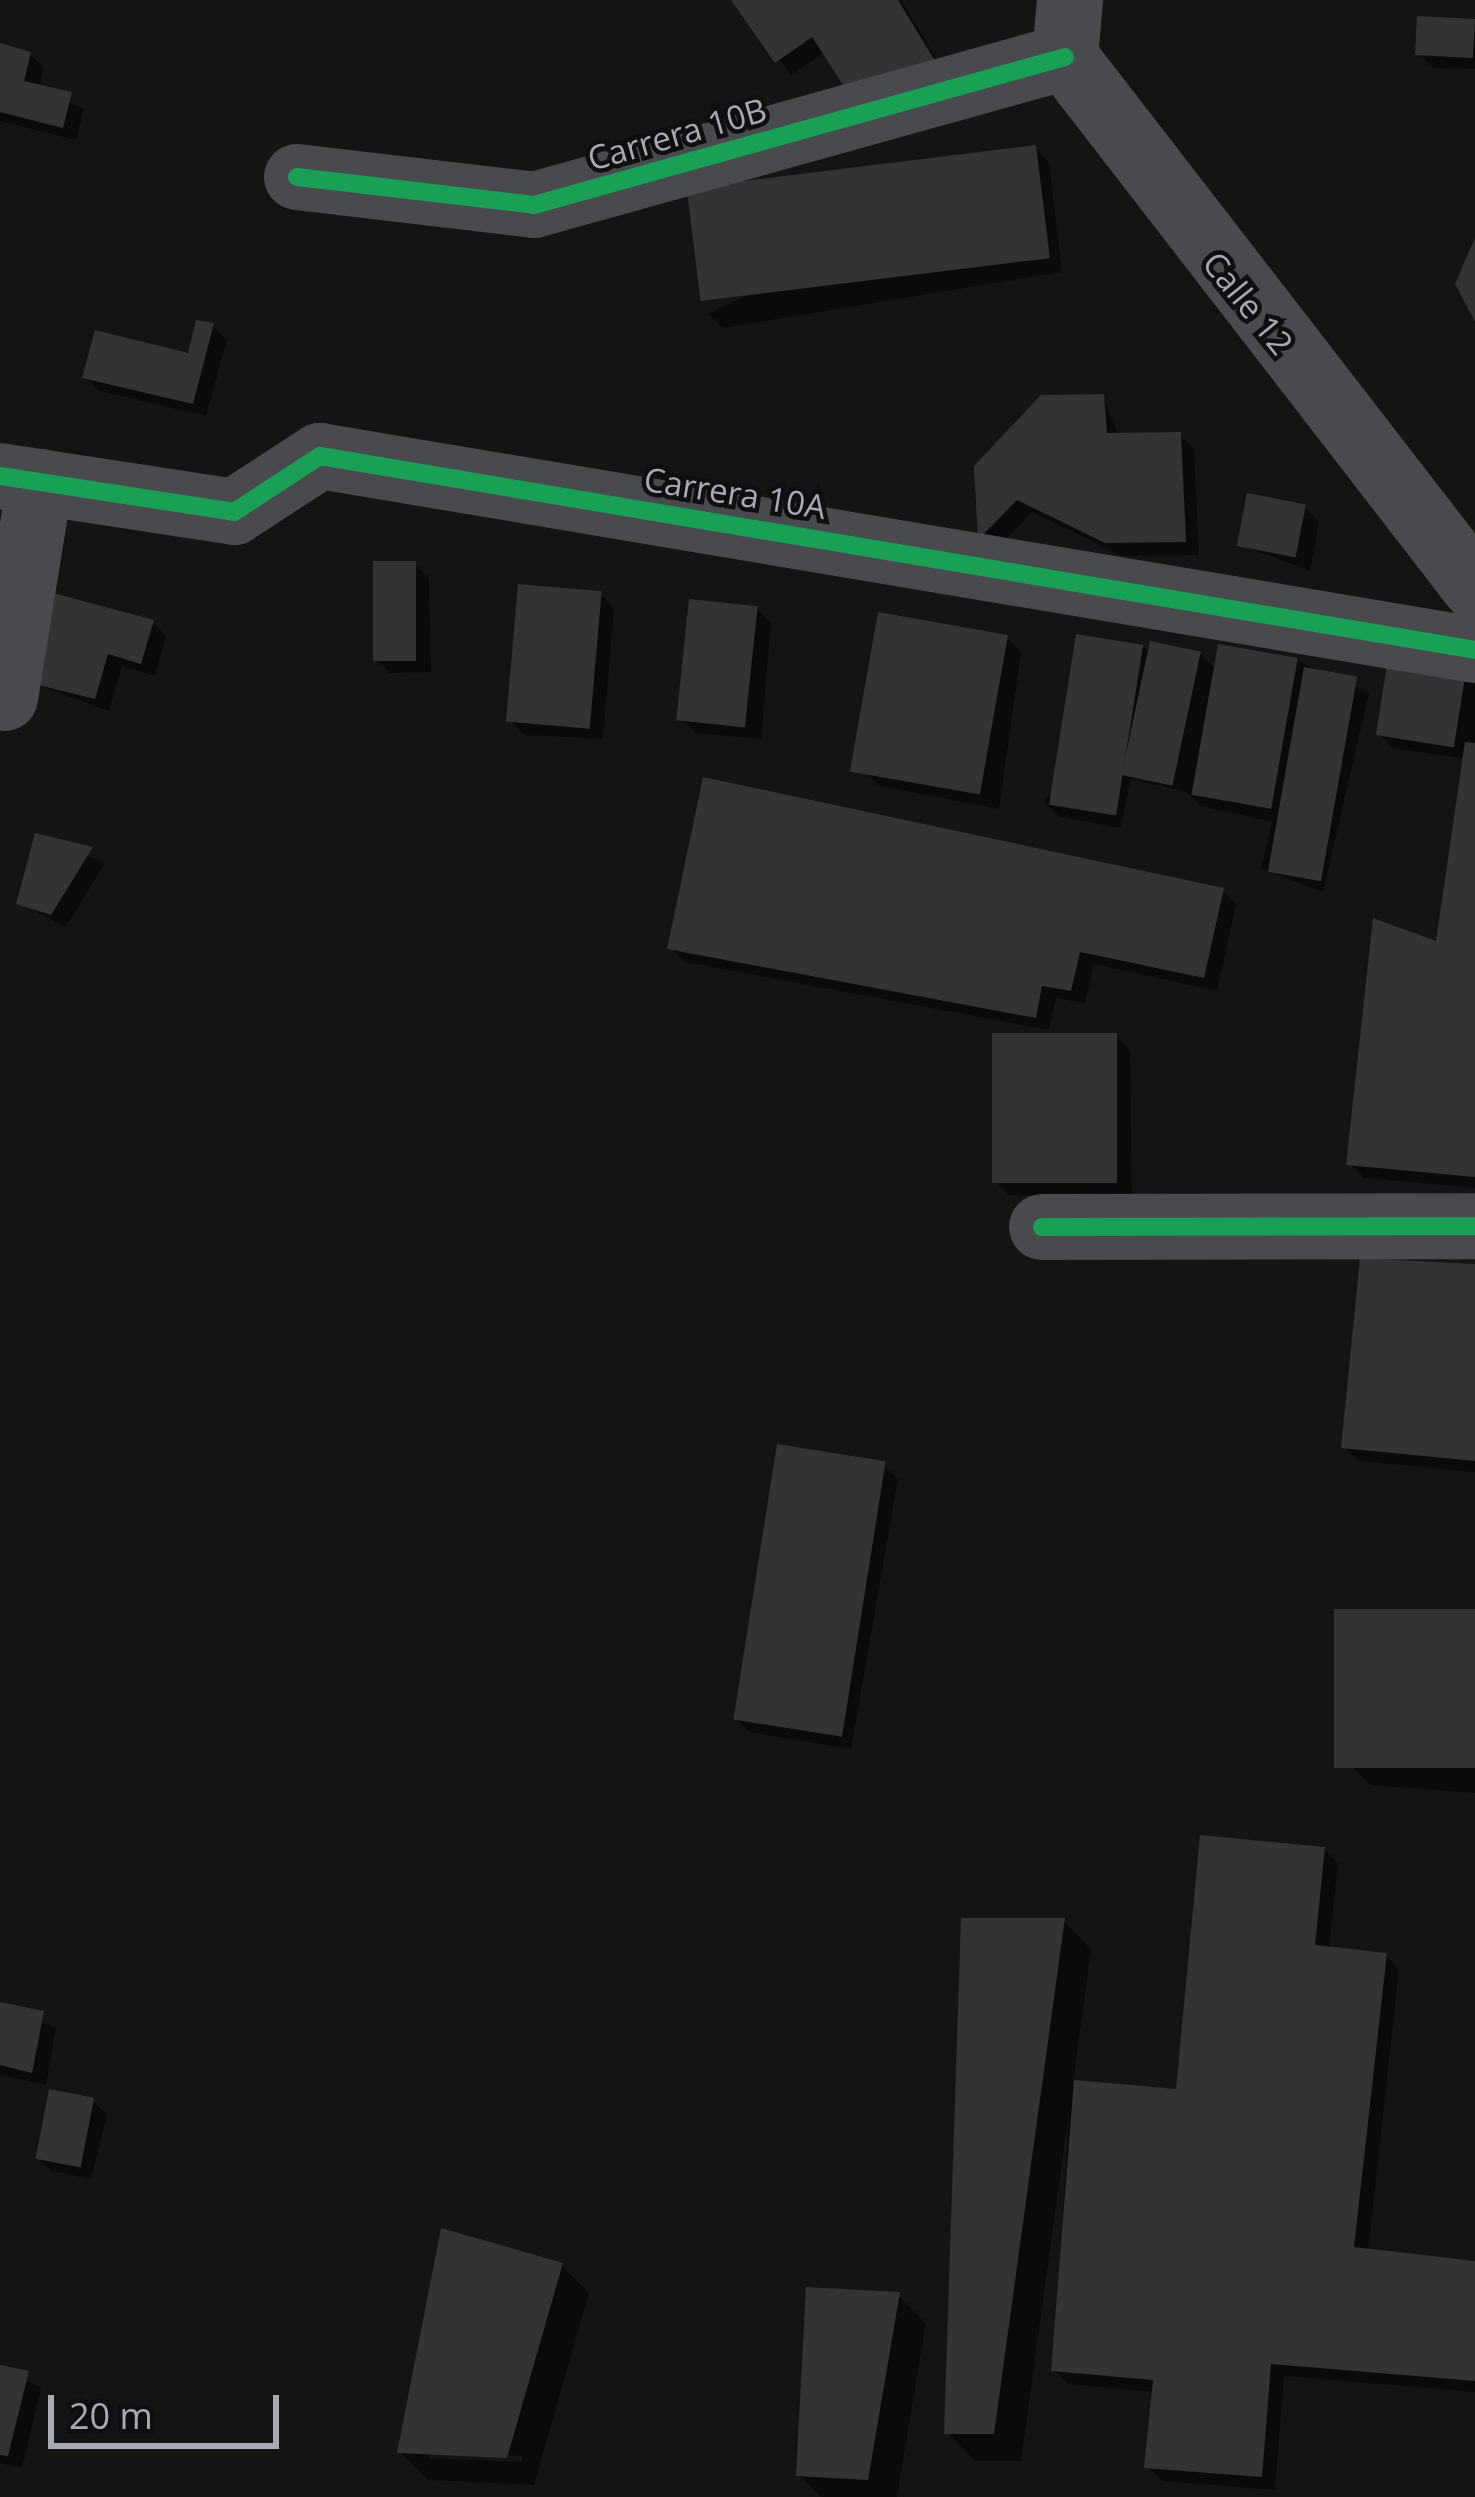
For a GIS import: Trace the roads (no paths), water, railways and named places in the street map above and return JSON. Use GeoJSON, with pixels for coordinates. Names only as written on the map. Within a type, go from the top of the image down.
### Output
{"type":"FeatureCollection","features":[{"type":"Feature","properties":{"kind":"street","name":"Carrera 10B"},"geometry":{"type":"LineString","coordinates":[[298,177],[533,205],[1068,28]]}},
{"type":"Feature","properties":{"kind":"street","name":"Calle 12"},"geometry":{"type":"LineString","coordinates":[[1068,28],[1475,587]]}},
{"type":"Feature","properties":{"kind":"street","name":"Carrera 10A"},"geometry":{"type":"LineString","coordinates":[[20,479],[234,512],[320,456],[1475,650]]}},
{"type":"Feature","properties":{"kind":"street"},"geometry":{"type":"LineString","coordinates":[[4,698],[20,479]]}},
{"type":"Feature","properties":{"kind":"street"},"geometry":{"type":"LineString","coordinates":[[1042,1227],[1475,1226]]}}]}
